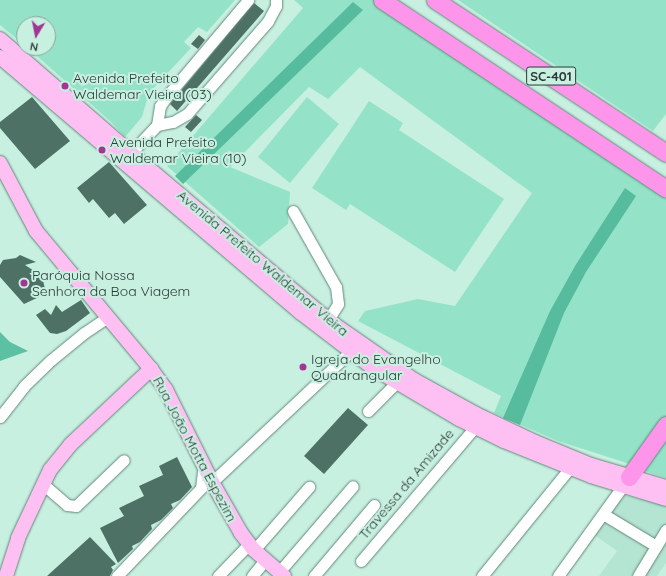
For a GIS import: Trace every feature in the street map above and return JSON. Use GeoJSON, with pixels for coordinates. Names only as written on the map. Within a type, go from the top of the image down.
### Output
{"type":"FeatureCollection","features":[{"type":"Feature","properties":{"kind":"highway","name":"SC-401"},"geometry":{"type":"LineString","coordinates":[[382,0],[666,189]]}},
{"type":"Feature","properties":{"kind":"highway","name":"SC-401"},"geometry":{"type":"LineString","coordinates":[[435,0],[666,153]]}},
{"type":"Feature","properties":{"kind":"highway"},"geometry":{"type":"LineString","coordinates":[[626,482],[666,425]]}},
{"type":"Feature","properties":{"kind":"main road","name":"Avenida Prefeito Waldemar Vieira"},"geometry":{"type":"LineString","coordinates":[[0,39],[131,161],[295,308],[350,352],[395,377],[475,427],[570,469],[626,482],[666,487]]}},
{"type":"Feature","properties":{"kind":"main road","name":"Avenida Prefeito Waldemar Vieira"},"geometry":{"type":"LineString","coordinates":[[0,57],[328,320],[395,377],[414,380],[453,402],[535,442],[591,465],[666,499]]}},
{"type":"Feature","properties":{"kind":"main road","name":"Rua João Motta Espezim"},"geometry":{"type":"LineString","coordinates":[[0,163],[36,231],[106,318],[151,369],[166,390],[212,482],[239,530],[252,547],[282,574]]}},
{"type":"Feature","properties":{"kind":"main road"},"geometry":{"type":"LineString","coordinates":[[6,576],[18,538],[43,484],[56,462],[71,444],[151,369]]}},
{"type":"Feature","properties":{"kind":"street"},"geometry":{"type":"LineString","coordinates":[[131,161],[157,125],[160,106],[167,96],[248,0]]}},
{"type":"Feature","properties":{"kind":"street"},"geometry":{"type":"LineString","coordinates":[[157,125],[173,122],[187,114],[268,21],[276,6],[276,0]]}},
{"type":"Feature","properties":{"kind":"street"},"geometry":{"type":"LineString","coordinates":[[293,211],[336,287],[338,304],[328,320]]}},
{"type":"Feature","properties":{"kind":"street"},"geometry":{"type":"LineString","coordinates":[[0,417],[24,386],[46,365],[79,337],[106,318]]}},
{"type":"Feature","properties":{"kind":"street"},"geometry":{"type":"LineString","coordinates":[[212,482],[350,352]]}},
{"type":"Feature","properties":{"kind":"street"},"geometry":{"type":"LineString","coordinates":[[368,411],[395,377]]}},
{"type":"Feature","properties":{"kind":"street","name":"Travessa da Amizade"},"geometry":{"type":"LineString","coordinates":[[360,561],[475,427]]}},
{"type":"Feature","properties":{"kind":"street"},"geometry":{"type":"LineString","coordinates":[[43,484],[67,506],[76,506],[124,460]]}},
{"type":"Feature","properties":{"kind":"street"},"geometry":{"type":"LineString","coordinates":[[117,576],[201,488],[204,466]]}},
{"type":"Feature","properties":{"kind":"street"},"geometry":{"type":"LineString","coordinates":[[482,576],[570,469]]}},
{"type":"Feature","properties":{"kind":"street"},"geometry":{"type":"LineString","coordinates":[[558,576],[626,482]]}},
{"type":"Feature","properties":{"kind":"street"},"geometry":{"type":"LineString","coordinates":[[282,574],[353,486]]}},
{"type":"Feature","properties":{"kind":"street"},"geometry":{"type":"LineString","coordinates":[[218,576],[252,547],[309,487]]}},
{"type":"Feature","properties":{"kind":"street"},"geometry":{"type":"LineString","coordinates":[[314,576],[374,505]]}},
{"type":"Feature","properties":{"kind":"street"},"geometry":{"type":"LineString","coordinates":[[602,514],[656,546]]}},
{"type":"Feature","properties":{"kind":"street"},"geometry":{"type":"LineString","coordinates":[[638,576],[666,530]]}},
{"type":"Feature","properties":{"kind":"street"},"geometry":{"type":"LineString","coordinates":[[252,576],[265,560]]}},
{"type":"Feature","properties":{"kind":"shaded area"},"geometry":{"type":"Polygon","coordinates":[[[0,0],[235,0],[207,32],[198,27],[184,42],[191,48],[149,93],[142,117],[125,137],[111,122],[37,56],[56,56],[56,16],[16,16],[16,38],[0,25],[0,0]]]}},
{"type":"Feature","properties":{"kind":"shaded area"},"geometry":{"type":"Polygon","coordinates":[[[294,0],[374,0],[666,199],[666,418],[633,465],[558,441],[494,413],[501,396],[358,321],[365,311],[418,299],[455,306],[532,193],[360,67],[328,99],[309,87],[230,167],[290,192],[288,224],[259,247],[167,166],[303,8],[294,0]]]}},
{"type":"Feature","properties":{"kind":"shaded area"},"geometry":{"type":"Polygon","coordinates":[[[458,0],[666,0],[666,114],[653,131],[458,0]]]}},
{"type":"Feature","properties":{"kind":"shaded area"},"geometry":{"type":"Polygon","coordinates":[[[353,2],[363,10],[183,184],[175,176],[353,2]]]}},
{"type":"Feature","properties":{"kind":"shaded area"},"geometry":{"type":"Polygon","coordinates":[[[307,97],[339,124],[290,183],[258,157],[307,97]]]}},
{"type":"Feature","properties":{"kind":"shaded area"},"geometry":{"type":"Polygon","coordinates":[[[369,101],[403,123],[399,130],[504,199],[455,272],[350,204],[346,210],[312,188],[369,101]]]}},
{"type":"Feature","properties":{"kind":"shaded area"},"geometry":{"type":"Polygon","coordinates":[[[625,188],[636,196],[586,272],[564,313],[520,425],[503,418],[550,311],[575,266],[625,188]]]}},
{"type":"Feature","properties":{"kind":"shaded area"},"geometry":{"type":"Polygon","coordinates":[[[0,332],[10,342],[28,351],[0,361],[0,332]]]}},
{"type":"Feature","properties":{"kind":"shaded area"},"geometry":{"type":"Polygon","coordinates":[[[666,436],[666,478],[642,470],[666,436]]]}},
{"type":"Feature","properties":{"kind":"shaded area"},"geometry":{"type":"Polygon","coordinates":[[[623,495],[666,505],[666,563],[657,576],[599,576],[617,551],[593,534],[623,495]]]}},
{"type":"Feature","properties":{"kind":"building"},"geometry":{"type":"Polygon","coordinates":[[[254,3],[264,11],[177,111],[170,104],[254,3]]]}},
{"type":"Feature","properties":{"kind":"building"},"geometry":{"type":"Polygon","coordinates":[[[199,35],[205,40],[198,49],[191,44],[199,35]]]}},
{"type":"Feature","properties":{"kind":"building"},"geometry":{"type":"Polygon","coordinates":[[[32,97],[70,141],[35,169],[0,128],[0,122],[32,97]]]}},
{"type":"Feature","properties":{"kind":"building"},"geometry":{"type":"Polygon","coordinates":[[[196,115],[202,120],[191,132],[185,127],[196,115]]]}},
{"type":"Feature","properties":{"kind":"building"},"geometry":{"type":"Polygon","coordinates":[[[109,162],[147,205],[124,224],[115,213],[109,218],[93,199],[89,203],[77,188],[109,162]]]}},
{"type":"Feature","properties":{"kind":"building","name":"Paróquia Nossa Senhora da Boa Viagem"},"geometry":{"type":"Polygon","coordinates":[[[20,255],[36,262],[25,265],[42,276],[45,289],[39,297],[24,304],[0,277],[0,265],[3,260],[16,258],[20,255]]]}},
{"type":"Feature","properties":{"kind":"building","name":"Paróquia Nossa Senhora da Boa Viagem"},"geometry":{"type":"Polygon","coordinates":[[[81,300],[90,313],[66,331],[57,334],[50,333],[36,315],[45,309],[51,315],[56,305],[62,312],[81,300]]]}},
{"type":"Feature","properties":{"kind":"building"},"geometry":{"type":"Polygon","coordinates":[[[348,408],[368,425],[324,474],[304,456],[348,408]]]}},
{"type":"Feature","properties":{"kind":"building"},"geometry":{"type":"Polygon","coordinates":[[[177,457],[192,487],[180,500],[171,504],[173,508],[161,520],[151,525],[152,529],[140,542],[132,546],[133,549],[118,563],[100,528],[124,516],[119,508],[144,496],[139,486],[163,475],[159,466],[177,457]]]}},
{"type":"Feature","properties":{"kind":"building"},"geometry":{"type":"Polygon","coordinates":[[[90,537],[116,564],[111,567],[113,570],[110,576],[47,576],[90,537]]]}},
{"type":"Feature","properties":{"kind":"place","name":"Avenida Prefeito Waldemar Vieira (03)"},"geometry":{"type":"Point","coordinates":[65,86]}},
{"type":"Feature","properties":{"kind":"place","name":"Avenida Prefeito Waldemar Vieira (10)"},"geometry":{"type":"Point","coordinates":[102,150]}},
{"type":"Feature","properties":{"kind":"place","name":"Paróquia Nossa Senhora da Boa Viagem"},"geometry":{"type":"Point","coordinates":[24,283]}},
{"type":"Feature","properties":{"kind":"place","name":"Igreja do Evangelho Quadrangular"},"geometry":{"type":"Point","coordinates":[303,367]}}]}
